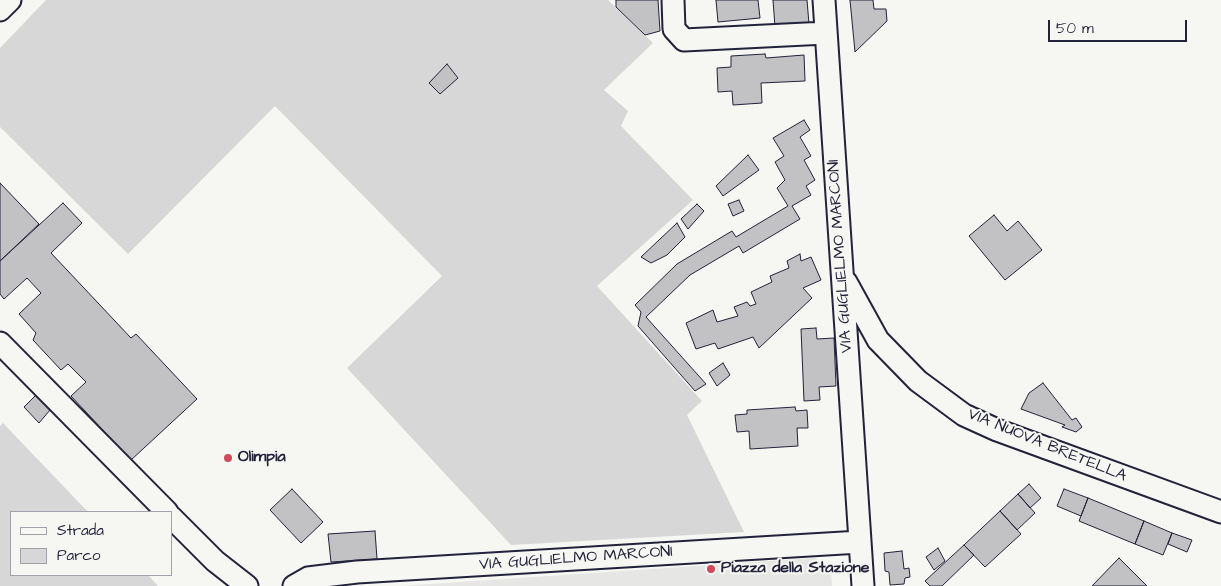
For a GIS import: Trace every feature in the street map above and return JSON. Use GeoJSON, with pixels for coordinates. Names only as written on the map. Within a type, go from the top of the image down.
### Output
{"type":"FeatureCollection","features":[{"type":"Feature","properties":{"kind":"street"},"geometry":{"type":"LineString","coordinates":[[0,10],[10,0]]}},
{"type":"Feature","properties":{"kind":"street"},"geometry":{"type":"LineString","coordinates":[[673,0],[674,30],[684,40],[826,33]]}},
{"type":"Feature","properties":{"kind":"street","name":"VIA GUGLIELMO MARCONI"},"geometry":{"type":"LineString","coordinates":[[824,0],[863,586]]}},
{"type":"Feature","properties":{"kind":"street","name":"VIA NUOVA BRETELLA"},"geometry":{"type":"LineString","coordinates":[[842,275],[878,340],[918,381],[964,415],[997,430],[1221,512]]}},
{"type":"Feature","properties":{"kind":"street"},"geometry":{"type":"LineString","coordinates":[[0,344],[166,511]]}},
{"type":"Feature","properties":{"kind":"street"},"geometry":{"type":"LineString","coordinates":[[172,518],[215,561],[247,586]]}},
{"type":"Feature","properties":{"kind":"street","name":"VIA GUGLIELMO MARCONI"},"geometry":{"type":"LineString","coordinates":[[294,586],[308,578],[357,572],[860,542]]}},
{"type":"Feature","properties":{"kind":"shaded area","name":"Piazza della Stazione"},"geometry":{"type":"Polygon","coordinates":[[[815,558],[831,570],[832,586],[401,586],[815,558]]]}},
{"type":"Feature","properties":{"kind":"green space"},"geometry":{"type":"Polygon","coordinates":[[[46,0],[608,0],[653,43],[604,90],[628,111],[621,126],[693,200],[597,286],[702,401],[687,415],[744,532],[511,545],[347,368],[442,276],[275,106],[128,254],[0,127],[0,48],[46,0]]]}},
{"type":"Feature","properties":{"kind":"green space"},"geometry":{"type":"Polygon","coordinates":[[[3,423],[87,511],[10,511],[10,576],[149,576],[158,586],[0,586],[0,426],[3,423]]]}},
{"type":"Feature","properties":{"kind":"building"},"geometry":{"type":"Polygon","coordinates":[[[616,0],[658,0],[660,31],[645,35],[616,7],[616,0]]]}},
{"type":"Feature","properties":{"kind":"building"},"geometry":{"type":"Polygon","coordinates":[[[716,0],[758,0],[760,18],[718,22],[716,0]]]}},
{"type":"Feature","properties":{"kind":"building"},"geometry":{"type":"Polygon","coordinates":[[[773,0],[807,0],[809,24],[775,27],[773,0]]]}},
{"type":"Feature","properties":{"kind":"building"},"geometry":{"type":"Polygon","coordinates":[[[850,0],[873,0],[874,9],[886,9],[887,21],[855,52],[850,0]]]}},
{"type":"Feature","properties":{"kind":"building"},"geometry":{"type":"Polygon","coordinates":[[[765,54],[766,58],[804,55],[805,81],[761,83],[762,103],[733,105],[732,91],[718,92],[717,68],[731,67],[731,56],[765,54]]]}},
{"type":"Feature","properties":{"kind":"building"},"geometry":{"type":"Polygon","coordinates":[[[447,64],[458,78],[440,94],[429,83],[447,64]]]}},
{"type":"Feature","properties":{"kind":"building"},"geometry":{"type":"Polygon","coordinates":[[[804,120],[810,130],[800,137],[811,156],[804,160],[815,180],[806,186],[811,195],[792,206],[800,219],[743,253],[739,246],[690,275],[646,317],[706,384],[695,391],[638,326],[641,312],[635,305],[677,264],[732,231],[736,237],[788,206],[777,188],[785,180],[775,162],[784,156],[773,138],[804,120]]]}},
{"type":"Feature","properties":{"kind":"building"},"geometry":{"type":"Polygon","coordinates":[[[748,155],[759,170],[723,196],[716,186],[748,155]]]}},
{"type":"Feature","properties":{"kind":"building"},"geometry":{"type":"Polygon","coordinates":[[[0,183],[39,224],[0,261],[0,183]]]}},
{"type":"Feature","properties":{"kind":"building"},"geometry":{"type":"Polygon","coordinates":[[[739,200],[744,211],[733,216],[728,204],[739,200]]]}},
{"type":"Feature","properties":{"kind":"building"},"geometry":{"type":"Polygon","coordinates":[[[63,203],[82,223],[51,253],[131,338],[136,334],[197,399],[131,460],[71,396],[86,382],[68,364],[61,370],[33,340],[36,333],[19,314],[41,293],[27,278],[4,299],[0,294],[0,261],[63,203]]]}},
{"type":"Feature","properties":{"kind":"building"},"geometry":{"type":"Polygon","coordinates":[[[697,204],[704,211],[688,229],[681,219],[697,204]]]}},
{"type":"Feature","properties":{"kind":"building"},"geometry":{"type":"Polygon","coordinates":[[[994,215],[1007,231],[1018,221],[1042,250],[1005,280],[969,236],[994,215]]]}},
{"type":"Feature","properties":{"kind":"building"},"geometry":{"type":"Polygon","coordinates":[[[677,223],[685,237],[667,255],[651,263],[641,257],[677,223]]]}},
{"type":"Feature","properties":{"kind":"building"},"geometry":{"type":"Polygon","coordinates":[[[800,254],[801,261],[811,257],[821,280],[803,288],[812,298],[759,348],[753,337],[718,349],[715,343],[696,349],[686,323],[713,310],[717,322],[738,316],[734,307],[747,302],[750,306],[756,304],[751,292],[772,282],[770,276],[789,268],[787,261],[800,254]]]}},
{"type":"Feature","properties":{"kind":"building"},"geometry":{"type":"Polygon","coordinates":[[[816,328],[817,339],[834,338],[836,386],[819,387],[820,400],[804,401],[801,329],[816,328]]]}},
{"type":"Feature","properties":{"kind":"building"},"geometry":{"type":"Polygon","coordinates":[[[723,363],[730,375],[717,386],[709,373],[723,363]]]}},
{"type":"Feature","properties":{"kind":"building"},"geometry":{"type":"Polygon","coordinates":[[[1043,383],[1072,420],[1076,418],[1082,427],[1076,432],[1062,427],[1065,425],[1021,409],[1029,393],[1043,383]]]}},
{"type":"Feature","properties":{"kind":"building"},"geometry":{"type":"Polygon","coordinates":[[[36,395],[50,410],[39,423],[24,407],[36,395]]]}},
{"type":"Feature","properties":{"kind":"building"},"geometry":{"type":"Polygon","coordinates":[[[795,407],[796,411],[807,410],[808,428],[797,428],[798,446],[750,449],[749,431],[737,432],[735,415],[747,414],[747,410],[795,407]]]}},
{"type":"Feature","properties":{"kind":"building"},"geometry":{"type":"Polygon","coordinates":[[[1029,484],[1041,498],[1030,508],[1018,494],[1029,484]]]}},
{"type":"Feature","properties":{"kind":"building"},"geometry":{"type":"Polygon","coordinates":[[[292,489],[323,522],[301,543],[270,510],[292,489]]]}},
{"type":"Feature","properties":{"kind":"building"},"geometry":{"type":"Polygon","coordinates":[[[1064,489],[1088,498],[1081,516],[1057,506],[1064,489]]]}},
{"type":"Feature","properties":{"kind":"building"},"geometry":{"type":"Polygon","coordinates":[[[1018,494],[1035,513],[1017,530],[1000,511],[1018,494]]]}},
{"type":"Feature","properties":{"kind":"building"},"geometry":{"type":"Polygon","coordinates":[[[1088,498],[1144,521],[1135,544],[1079,521],[1088,498]]]}},
{"type":"Feature","properties":{"kind":"building"},"geometry":{"type":"Polygon","coordinates":[[[1000,511],[1021,534],[985,567],[964,545],[1000,511]]]}},
{"type":"Feature","properties":{"kind":"building"},"geometry":{"type":"Polygon","coordinates":[[[1144,521],[1172,533],[1163,555],[1135,544],[1144,521]]]}},
{"type":"Feature","properties":{"kind":"building"},"geometry":{"type":"Polygon","coordinates":[[[375,531],[377,559],[331,562],[328,534],[375,531]]]}},
{"type":"Feature","properties":{"kind":"building"},"geometry":{"type":"Polygon","coordinates":[[[1172,533],[1192,540],[1187,552],[1168,544],[1172,533]]]}},
{"type":"Feature","properties":{"kind":"building"},"geometry":{"type":"Polygon","coordinates":[[[964,545],[974,555],[942,586],[930,586],[925,581],[964,545]]]}},
{"type":"Feature","properties":{"kind":"building"},"geometry":{"type":"Polygon","coordinates":[[[938,548],[945,561],[934,570],[926,557],[938,548]]]}},
{"type":"Feature","properties":{"kind":"building"},"geometry":{"type":"Polygon","coordinates":[[[902,551],[904,569],[909,568],[910,577],[905,578],[904,584],[890,585],[889,572],[885,571],[884,553],[902,551]]]}},
{"type":"Feature","properties":{"kind":"building"},"geometry":{"type":"Polygon","coordinates":[[[1119,558],[1147,586],[1092,586],[1119,558]]]}},
{"type":"Feature","properties":{"kind":"place","name":"Olimpia"},"geometry":{"type":"Point","coordinates":[228,458]}},
{"type":"Feature","properties":{"kind":"place","name":"Piazza della Stazione"},"geometry":{"type":"Point","coordinates":[711,569]}}]}
